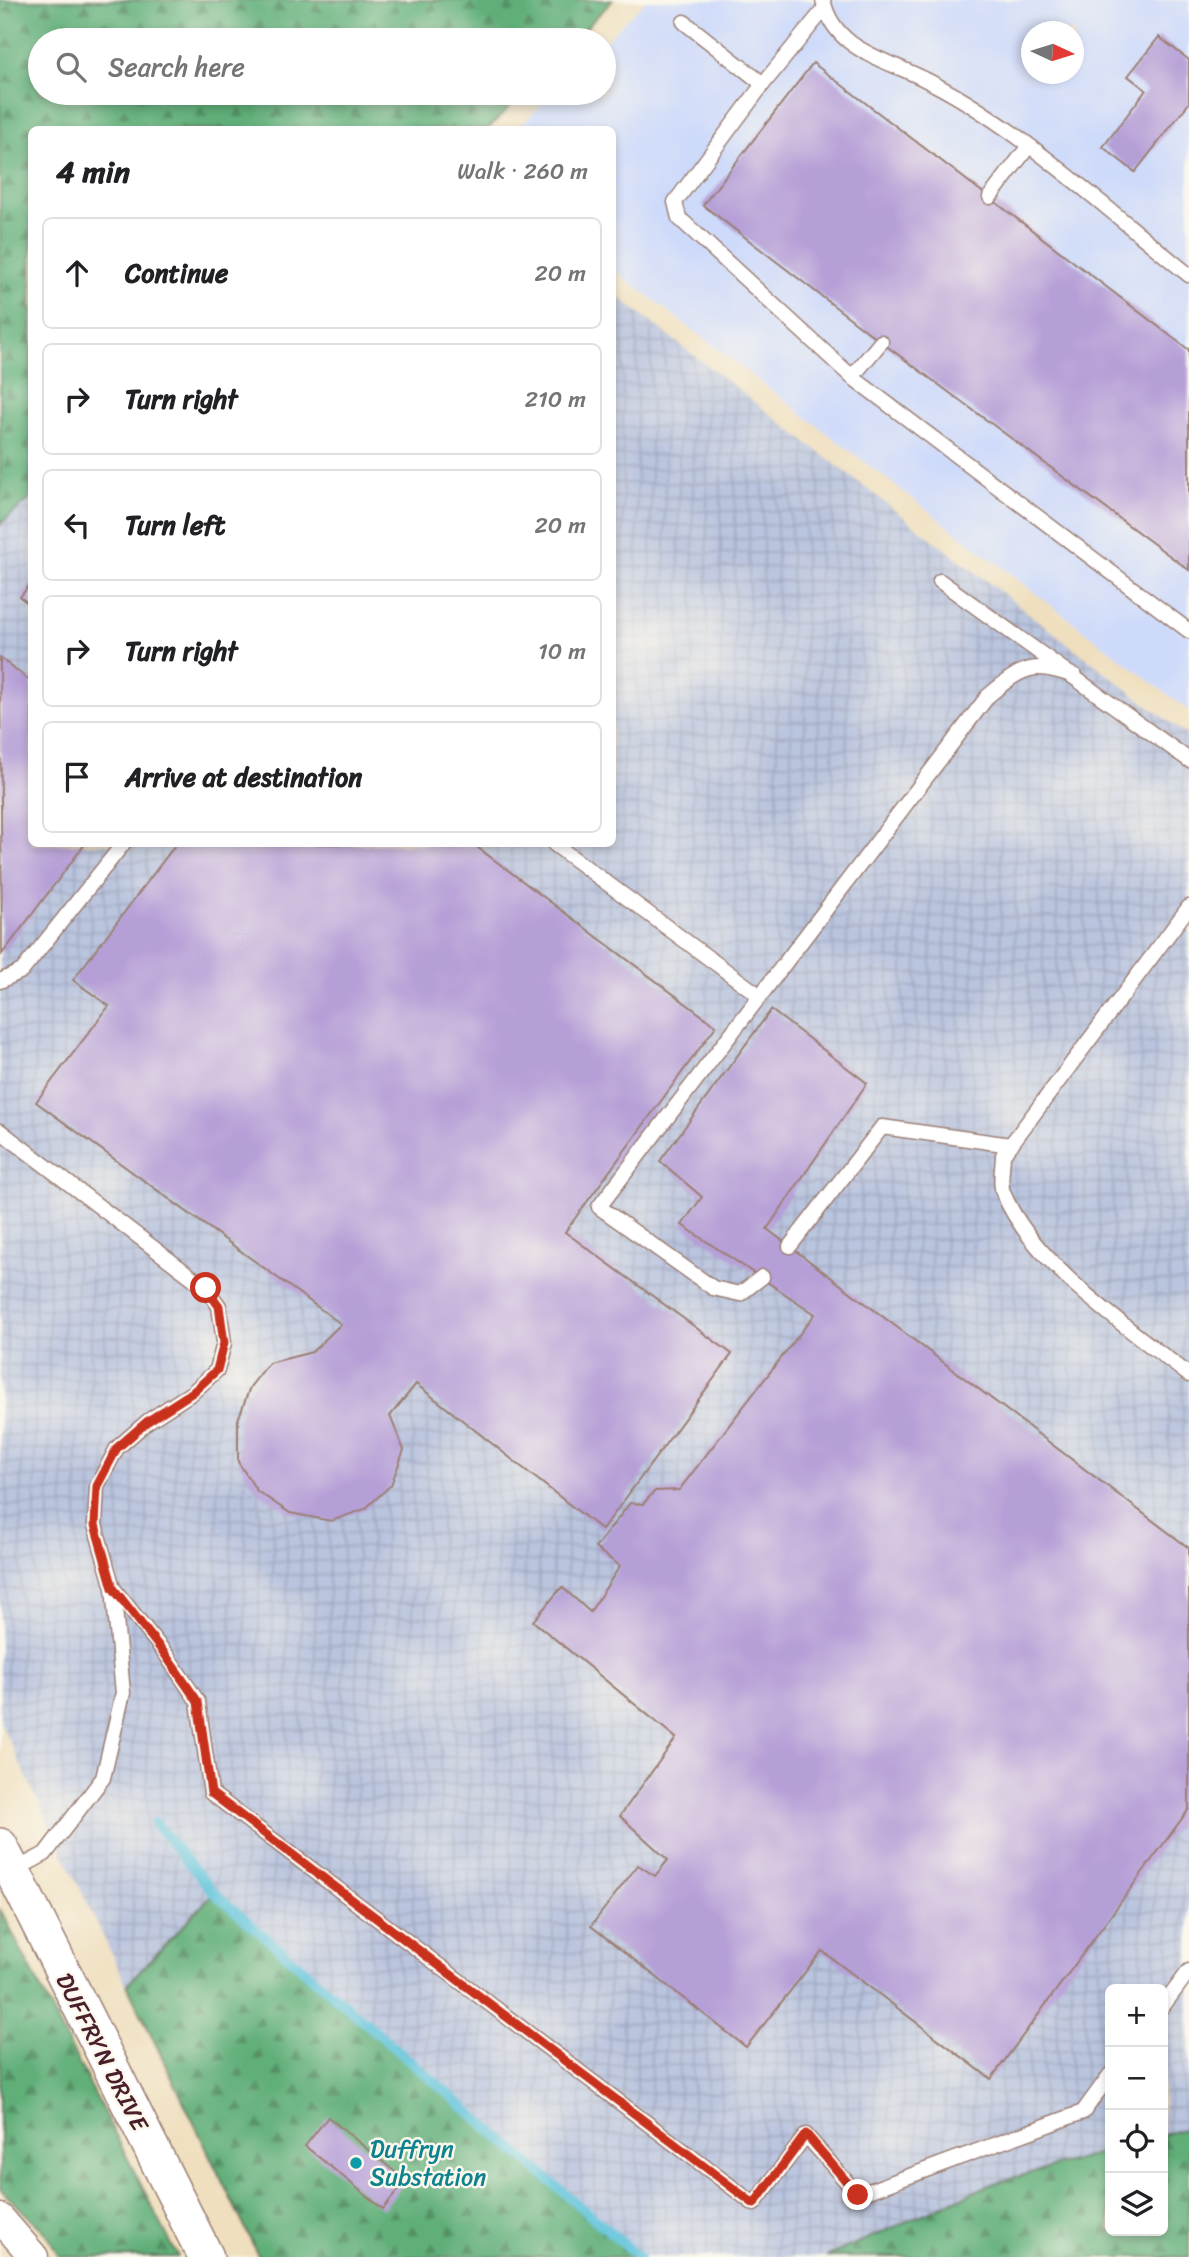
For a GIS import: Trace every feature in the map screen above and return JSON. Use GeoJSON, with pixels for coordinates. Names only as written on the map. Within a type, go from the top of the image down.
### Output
{"type":"FeatureCollection","features":[{"type":"Feature","properties":{"kind":"street","name":"DUFFRYN DRIVE"},"geometry":{"type":"LineString","coordinates":[[7,1859],[206,2257]]}},
{"type":"Feature","properties":{"kind":"street"},"geometry":{"type":"LineString","coordinates":[[0,2218],[34,2257]]}},
{"type":"Feature","properties":{"kind":"lane"},"geometry":{"type":"LineString","coordinates":[[1189,275],[1028,146],[962,98],[844,41],[824,4],[675,202],[679,218],[852,377],[1189,631]]}},
{"type":"Feature","properties":{"kind":"lane"},"geometry":{"type":"LineString","coordinates":[[684,22],[763,84]]}},
{"type":"Feature","properties":{"kind":"lane"},"geometry":{"type":"LineString","coordinates":[[990,197],[1028,146]]}},
{"type":"Feature","properties":{"kind":"lane"},"geometry":{"type":"LineString","coordinates":[[852,377],[880,342]]}},
{"type":"Feature","properties":{"kind":"lane"},"geometry":{"type":"LineString","coordinates":[[940,581],[1189,760]]}},
{"type":"Feature","properties":{"kind":"lane"},"geometry":{"type":"LineString","coordinates":[[762,1276],[740,1294],[713,1288],[600,1206],[988,696],[1014,674],[1044,665],[1074,676]]}},
{"type":"Feature","properties":{"kind":"lane"},"geometry":{"type":"LineString","coordinates":[[0,981],[22,971],[120,847]]}},
{"type":"Feature","properties":{"kind":"lane"},"geometry":{"type":"LineString","coordinates":[[558,847],[760,996]]}},
{"type":"Feature","properties":{"kind":"lane"},"geometry":{"type":"LineString","coordinates":[[1189,907],[1003,1155],[1002,1190],[1024,1228],[1083,1293],[1189,1375]]}},
{"type":"Feature","properties":{"kind":"lane"},"geometry":{"type":"LineString","coordinates":[[790,1246],[882,1127],[1011,1145]]}},
{"type":"Feature","properties":{"kind":"lane"},"geometry":{"type":"LineString","coordinates":[[0,1130],[206,1288],[219,1306],[224,1343],[217,1370],[193,1392],[148,1421],[117,1448],[97,1486],[95,1525],[113,1588],[122,1693],[103,1778],[45,1854],[7,1859]]}},
{"type":"Feature","properties":{"kind":"lane"},"geometry":{"type":"LineString","coordinates":[[113,1588],[198,1702],[211,1793],[754,2204],[806,2134],[858,2195],[1083,2112],[1105,2083]]}},
{"type":"Feature","properties":{"kind":"lane"},"geometry":{"type":"LineString","coordinates":[[1168,1999],[1189,1971]]}},
{"type":"Feature","properties":{"kind":"shaded area"},"geometry":{"type":"Polygon","coordinates":[[[646,0],[1189,0],[1189,711],[616,271],[616,126],[520,126],[541,105],[616,105],[616,30],[646,0]]]}},
{"type":"Feature","properties":{"kind":"shaded area"},"geometry":{"type":"Polygon","coordinates":[[[616,295],[1189,737],[1189,2127],[1168,2133],[1168,1984],[1105,1984],[1105,2152],[994,2183],[826,2257],[639,2257],[392,2046],[228,2196],[0,1722],[0,524],[28,501],[28,847],[616,847],[616,295]]]}},
{"type":"Feature","properties":{"kind":"green space"},"geometry":{"type":"Polygon","coordinates":[[[0,0],[613,0],[586,28],[28,28],[28,105],[511,105],[491,126],[28,126],[28,501],[0,524],[0,0]]]}},
{"type":"Feature","properties":{"kind":"green space"},"geometry":{"type":"Polygon","coordinates":[[[214,1893],[639,2257],[259,2257],[127,1985],[214,1893]]]}},
{"type":"Feature","properties":{"kind":"green space"},"geometry":{"type":"Polygon","coordinates":[[[0,1909],[178,2257],[59,2257],[47,2234],[0,2189],[0,1909]]]}},
{"type":"Feature","properties":{"kind":"green space"},"geometry":{"type":"Polygon","coordinates":[[[1189,2127],[1189,2257],[826,2257],[994,2183],[1105,2152],[1105,2236],[1168,2236],[1168,2133],[1189,2127]]]}},
{"type":"Feature","properties":{"kind":"building"},"geometry":{"type":"Polygon","coordinates":[[[1159,37],[1189,60],[1189,103],[1135,172],[1103,147],[1146,90],[1128,76],[1159,37]]]}},
{"type":"Feature","properties":{"kind":"building"},"geometry":{"type":"Polygon","coordinates":[[[813,63],[1189,350],[1189,570],[881,342],[703,205],[813,63]]]}},
{"type":"Feature","properties":{"kind":"building"},"geometry":{"type":"Polygon","coordinates":[[[28,587],[28,603],[20,597],[28,587]]]}},
{"type":"Feature","properties":{"kind":"building"},"geometry":{"type":"Polygon","coordinates":[[[0,658],[28,679],[28,847],[83,847],[2,954],[0,658]]]}},
{"type":"Feature","properties":{"kind":"building"},"geometry":{"type":"Polygon","coordinates":[[[174,847],[477,847],[716,1026],[565,1232],[732,1354],[602,1530],[416,1384],[390,1416],[404,1450],[391,1485],[365,1509],[331,1521],[290,1513],[257,1491],[238,1462],[238,1420],[250,1387],[269,1363],[312,1352],[341,1324],[36,1102],[109,1006],[73,980],[174,847]]]}},
{"type":"Feature","properties":{"kind":"building"},"geometry":{"type":"Polygon","coordinates":[[[771,1010],[867,1083],[767,1229],[1189,1548],[1189,1809],[991,2079],[822,1951],[746,2047],[591,1926],[638,1865],[655,1876],[668,1860],[620,1816],[676,1738],[533,1621],[562,1587],[590,1612],[620,1566],[595,1548],[630,1503],[643,1504],[655,1491],[679,1490],[815,1314],[682,1225],[702,1197],[660,1161],[771,1010]]]}},
{"type":"Feature","properties":{"kind":"building","name":"Duffryn Substation"},"geometry":{"type":"Polygon","coordinates":[[[328,2117],[406,2181],[383,2209],[305,2146],[328,2117]]]}},
{"type":"Feature","properties":{"kind":"waterway"},"geometry":{"type":"LineString","coordinates":[[155,1823],[214,1893],[639,2257]]}},
{"type":"Feature","properties":{"kind":"place","name":"Duffryn Substation"},"geometry":{"type":"Point","coordinates":[356,2163]}},
{"type":"Feature","properties":{"kind":"route"},"geometry":{"type":"LineString","coordinates":[[206,1288],[219,1306],[224,1343],[217,1370],[193,1392],[148,1421],[117,1448],[97,1486],[95,1525],[113,1588],[198,1702],[211,1793],[754,2204],[806,2134],[858,2195]]}}]}
